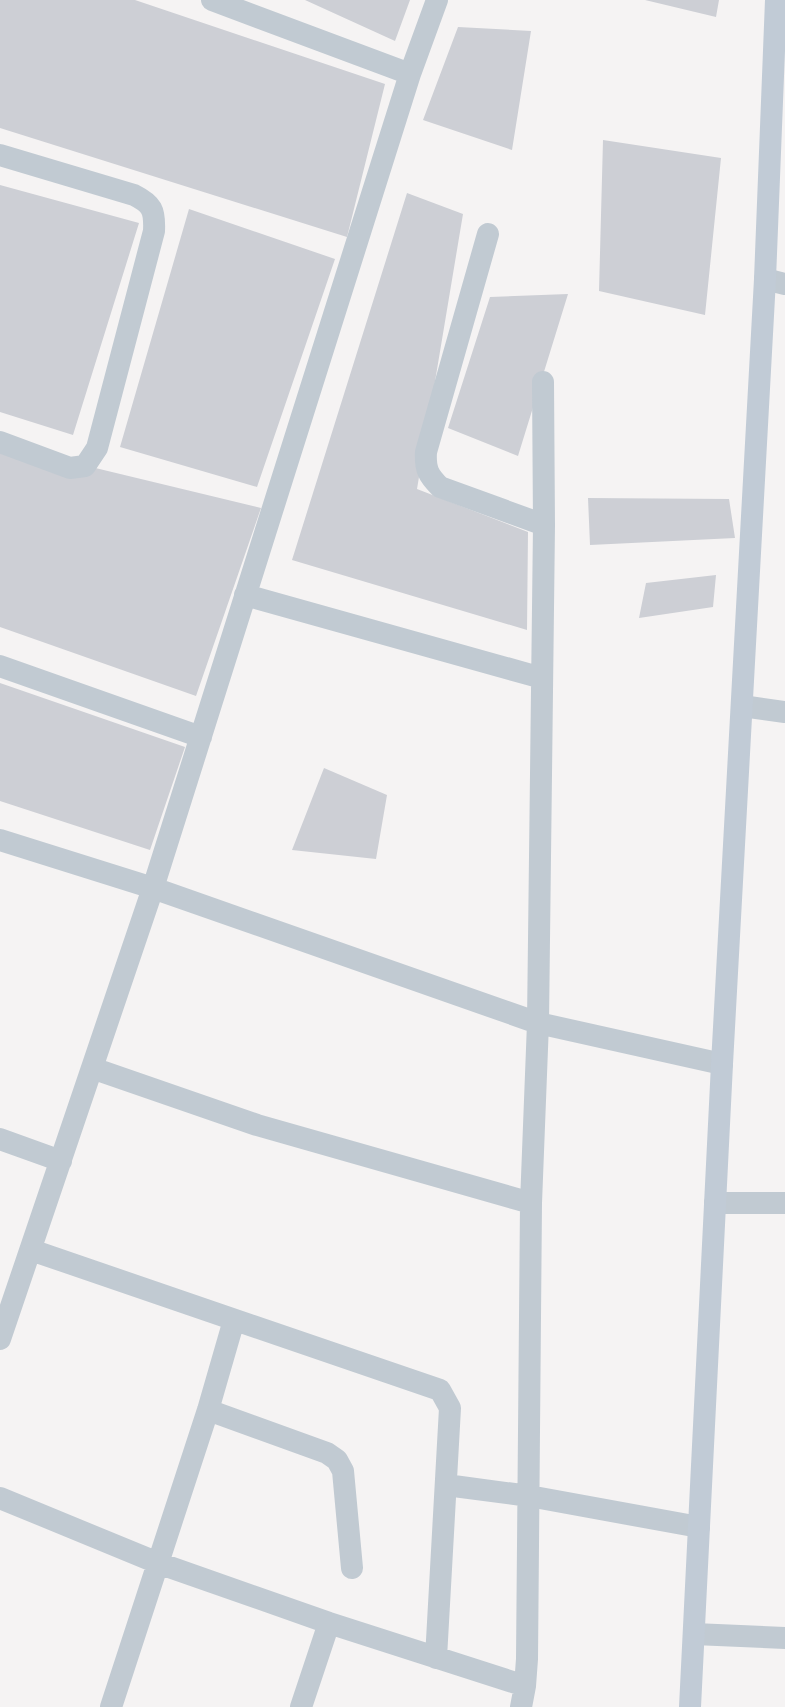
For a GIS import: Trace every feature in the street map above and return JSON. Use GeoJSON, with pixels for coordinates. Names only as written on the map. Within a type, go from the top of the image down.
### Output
{"type":"FeatureCollection","features":[{"type":"Feature","properties":{"kind":"main road"},"geometry":{"type":"LineString","coordinates":[[690,1707],[722,1064],[742,706],[775,282],[779,76],[776,0]]}},
{"type":"Feature","properties":{"kind":"street"},"geometry":{"type":"LineString","coordinates":[[212,0],[234,3],[410,74]]}},
{"type":"Feature","properties":{"kind":"street"},"geometry":{"type":"LineString","coordinates":[[0,1339],[153,888],[410,74],[438,0]]}},
{"type":"Feature","properties":{"kind":"street"},"geometry":{"type":"LineString","coordinates":[[0,155],[134,195],[148,202],[155,216],[154,231],[97,448],[85,466],[70,468],[0,442]]}},
{"type":"Feature","properties":{"kind":"street"},"geometry":{"type":"LineString","coordinates":[[488,234],[426,452],[425,465],[431,477],[440,487],[544,525]]}},
{"type":"Feature","properties":{"kind":"street"},"geometry":{"type":"LineString","coordinates":[[521,1707],[525,1686],[527,1659],[531,1202],[538,1023],[544,525],[543,382]]}},
{"type":"Feature","properties":{"kind":"street"},"geometry":{"type":"LineString","coordinates":[[246,595],[542,678]]}},
{"type":"Feature","properties":{"kind":"street"},"geometry":{"type":"LineString","coordinates":[[0,666],[201,737]]}},
{"type":"Feature","properties":{"kind":"street"},"geometry":{"type":"LineString","coordinates":[[742,706],[785,712]]}},
{"type":"Feature","properties":{"kind":"street"},"geometry":{"type":"LineString","coordinates":[[0,840],[153,888],[538,1023],[722,1064]]}},
{"type":"Feature","properties":{"kind":"street"},"geometry":{"type":"LineString","coordinates":[[92,1068],[257,1125],[531,1202]]}},
{"type":"Feature","properties":{"kind":"street"},"geometry":{"type":"LineString","coordinates":[[0,1138],[61,1161]]}},
{"type":"Feature","properties":{"kind":"street"},"geometry":{"type":"LineString","coordinates":[[715,1203],[785,1203]]}},
{"type":"Feature","properties":{"kind":"street"},"geometry":{"type":"LineString","coordinates":[[31,1250],[440,1390],[450,1408],[436,1658]]}},
{"type":"Feature","properties":{"kind":"street"},"geometry":{"type":"LineString","coordinates":[[111,1707],[208,1410],[234,1320]]}},
{"type":"Feature","properties":{"kind":"street"},"geometry":{"type":"LineString","coordinates":[[208,1410],[327,1453],[337,1460],[343,1471],[352,1568]]}},
{"type":"Feature","properties":{"kind":"street"},"geometry":{"type":"LineString","coordinates":[[446,1485],[529,1496],[699,1527]]}},
{"type":"Feature","properties":{"kind":"street"},"geometry":{"type":"LineString","coordinates":[[0,1498],[158,1563],[330,1623],[525,1686]]}},
{"type":"Feature","properties":{"kind":"street"},"geometry":{"type":"LineString","coordinates":[[301,1707],[330,1623]]}},
{"type":"Feature","properties":{"kind":"street"},"geometry":{"type":"LineString","coordinates":[[694,1634],[785,1638]]}},
{"type":"Feature","properties":{"kind":"building"},"geometry":{"type":"Polygon","coordinates":[[[0,0],[135,0],[385,84],[347,237],[0,128],[0,0]]]}},
{"type":"Feature","properties":{"kind":"building"},"geometry":{"type":"Polygon","coordinates":[[[305,0],[410,0],[395,41],[305,0]]]}},
{"type":"Feature","properties":{"kind":"building"},"geometry":{"type":"Polygon","coordinates":[[[645,0],[719,0],[716,17],[645,0]]]}},
{"type":"Feature","properties":{"kind":"building"},"geometry":{"type":"Polygon","coordinates":[[[458,27],[531,31],[512,150],[423,120],[458,27]]]}},
{"type":"Feature","properties":{"kind":"building"},"geometry":{"type":"Polygon","coordinates":[[[603,140],[721,158],[705,315],[599,291],[603,140]]]}},
{"type":"Feature","properties":{"kind":"building"},"geometry":{"type":"Polygon","coordinates":[[[0,185],[139,223],[73,435],[0,412],[0,185]]]}},
{"type":"Feature","properties":{"kind":"building"},"geometry":{"type":"Polygon","coordinates":[[[407,193],[463,214],[417,489],[528,532],[527,630],[292,560],[407,193]]]}},
{"type":"Feature","properties":{"kind":"building"},"geometry":{"type":"Polygon","coordinates":[[[189,209],[335,259],[257,487],[120,447],[189,209]]]}},
{"type":"Feature","properties":{"kind":"building"},"geometry":{"type":"Polygon","coordinates":[[[568,294],[518,456],[448,428],[490,297],[568,294]]]}},
{"type":"Feature","properties":{"kind":"building"},"geometry":{"type":"Polygon","coordinates":[[[0,445],[261,508],[196,696],[0,627],[0,445]]]}},
{"type":"Feature","properties":{"kind":"building"},"geometry":{"type":"Polygon","coordinates":[[[588,498],[729,499],[735,538],[590,545],[588,498]]]}},
{"type":"Feature","properties":{"kind":"building"},"geometry":{"type":"Polygon","coordinates":[[[716,575],[713,607],[639,618],[646,583],[716,575]]]}},
{"type":"Feature","properties":{"kind":"building"},"geometry":{"type":"Polygon","coordinates":[[[0,683],[185,747],[150,850],[0,801],[0,683]]]}},
{"type":"Feature","properties":{"kind":"building"},"geometry":{"type":"Polygon","coordinates":[[[324,768],[387,795],[376,859],[292,850],[324,768]]]}}]}
